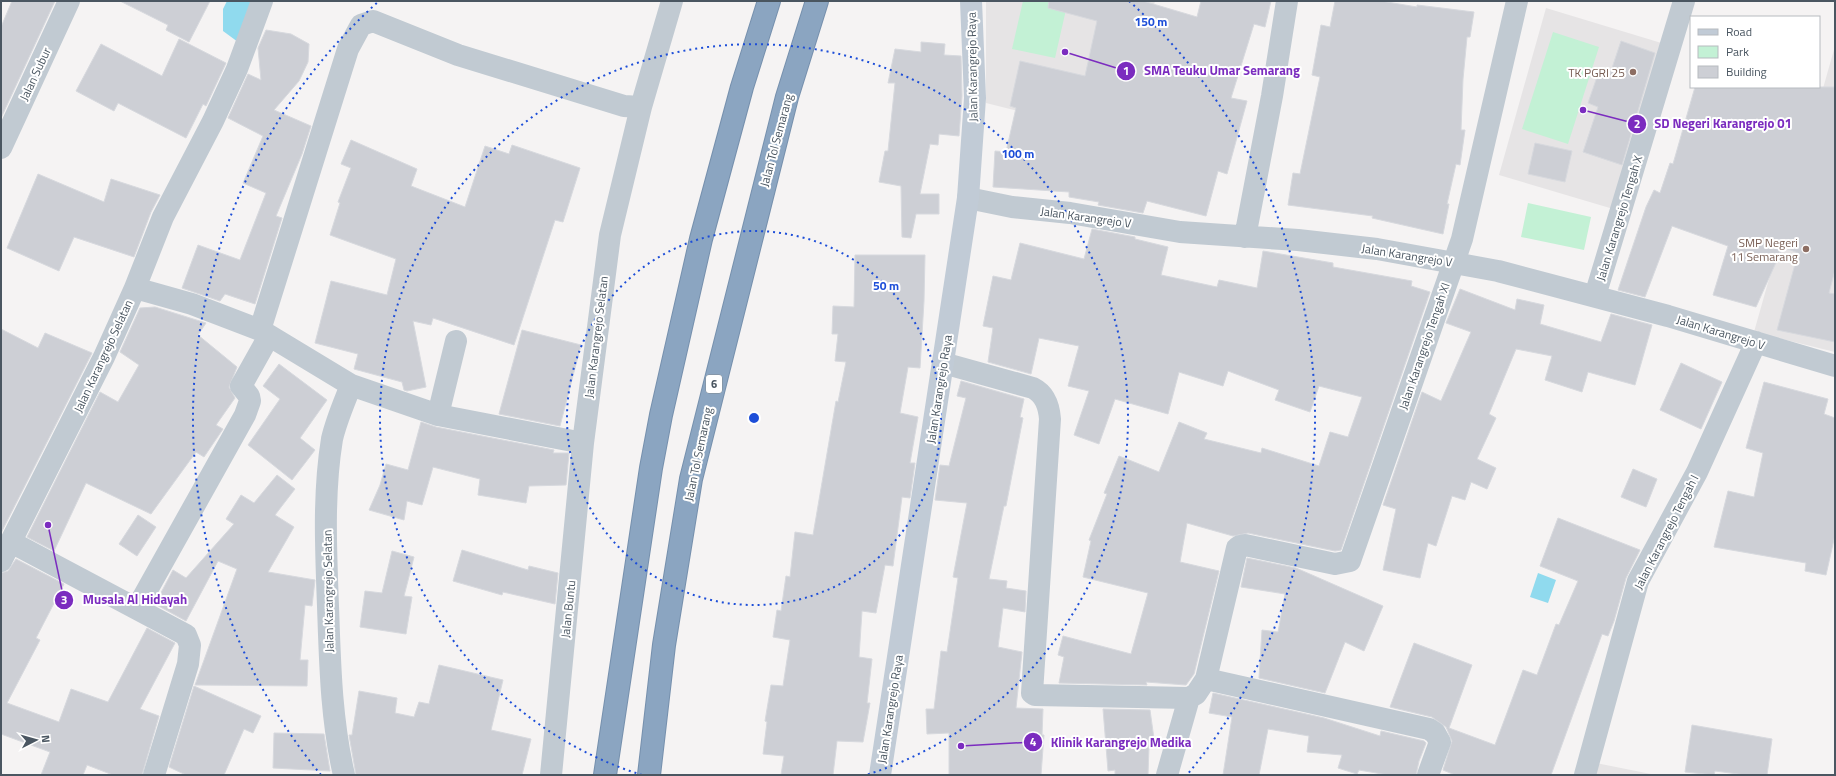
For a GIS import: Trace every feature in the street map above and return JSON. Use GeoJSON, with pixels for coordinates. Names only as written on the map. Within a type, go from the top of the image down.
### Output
{"type":"FeatureCollection","features":[{"type":"Feature","properties":{"kind":"highway"},"geometry":{"type":"LineString","coordinates":[[605,775],[651,468],[661,415],[701,239],[742,87],[769,1]]}},
{"type":"Feature","properties":{"kind":"highway","name":"Jalan Tol Semarang"},"geometry":{"type":"LineString","coordinates":[[649,775],[664,645],[691,479],[787,97],[817,1]]}},
{"type":"Feature","properties":{"kind":"main road","name":"Jalan Karangrejo Raya"},"geometry":{"type":"LineString","coordinates":[[880,775],[968,198],[975,98],[971,1]]}},
{"type":"Feature","properties":{"kind":"street","name":"Jalan Subur"},"geometry":{"type":"LineString","coordinates":[[1,148],[69,1]]}},
{"type":"Feature","properties":{"kind":"street"},"geometry":{"type":"LineString","coordinates":[[134,288],[163,216],[213,121],[237,69],[262,1]]}},
{"type":"Feature","properties":{"kind":"street","name":"Jalan Karangrejo Selatan"},"geometry":{"type":"LineString","coordinates":[[154,775],[188,664],[190,645],[186,635],[137,608],[6,551],[104,357],[134,288],[192,304],[264,333],[351,385],[438,414],[583,443],[610,235],[641,107],[672,1]]}},
{"type":"Feature","properties":{"kind":"street"},"geometry":{"type":"LineString","coordinates":[[1245,238],[1272,96],[1287,1]]}},
{"type":"Feature","properties":{"kind":"street","name":"Jalan Karangrejo Tengah XI"},"geometry":{"type":"LineString","coordinates":[[1206,679],[1237,548],[1240,546],[1341,564],[1350,562],[1452,262],[1462,239],[1518,1]]}},
{"type":"Feature","properties":{"kind":"street","name":"Jalan Karangrejo Tengah X"},"geometry":{"type":"LineString","coordinates":[[1595,296],[1684,1]]}},
{"type":"Feature","properties":{"kind":"street"},"geometry":{"type":"LineString","coordinates":[[137,608],[245,415],[250,401],[249,396],[241,386],[264,333],[328,111],[348,49],[361,25],[373,21],[458,55],[624,106],[641,107]]}},
{"type":"Feature","properties":{"kind":"street","name":"Jalan Karangrejo V"},"geometry":{"type":"LineString","coordinates":[[968,198],[1012,207],[1093,217],[1180,232],[1245,238],[1298,240],[1377,249],[1452,262],[1498,271],[1595,296],[1835,366]]}},
{"type":"Feature","properties":{"kind":"street"},"geometry":{"type":"LineString","coordinates":[[438,414],[456,341]]}},
{"type":"Feature","properties":{"kind":"street","name":"Jalan Karangrejo Tengah I"},"geometry":{"type":"LineString","coordinates":[[1585,775],[1638,581],[1697,472],[1756,342]]}},
{"type":"Feature","properties":{"kind":"street"},"geometry":{"type":"LineString","coordinates":[[943,363],[1033,388],[1039,391],[1048,404],[1050,419],[1032,692],[1035,695],[1189,698],[1196,694],[1206,679],[1429,728],[1435,733],[1440,742],[1428,775]]}},
{"type":"Feature","properties":{"kind":"street","name":"Jalan Karangrejo Selatan"},"geometry":{"type":"LineString","coordinates":[[344,775],[337,738],[330,677],[326,509],[333,438],[338,417],[351,385]]}},
{"type":"Feature","properties":{"kind":"street","name":"Jalan Buntu"},"geometry":{"type":"LineString","coordinates":[[551,775],[583,443]]}},
{"type":"Feature","properties":{"kind":"street"},"geometry":{"type":"LineString","coordinates":[[1167,775],[1189,698]]}},
{"type":"Feature","properties":{"kind":"shaded area"},"geometry":{"type":"Polygon","coordinates":[[[986,1],[1155,1],[1123,137],[986,103],[986,1]]]}},
{"type":"Feature","properties":{"kind":"shaded area"},"geometry":{"type":"Polygon","coordinates":[[[1546,8],[1668,45],[1620,211],[1499,175],[1546,8]]]}},
{"type":"Feature","properties":{"kind":"shaded area","name":"SMP Negeri 11 Semarang"},"geometry":{"type":"Polygon","coordinates":[[[1835,46],[1835,352],[1754,332],[1835,46]]]}},
{"type":"Feature","properties":{"kind":"shaded area"},"geometry":{"type":"Polygon","coordinates":[[[1596,763],[1656,775],[1593,775],[1596,763]]]}},
{"type":"Feature","properties":{"kind":"green space"},"geometry":{"type":"Polygon","coordinates":[[[1023,1],[1068,1],[1055,58],[1012,49],[1023,1]]]}},
{"type":"Feature","properties":{"kind":"green space"},"geometry":{"type":"Polygon","coordinates":[[[1553,32],[1599,47],[1568,144],[1522,129],[1553,32]]]}},
{"type":"Feature","properties":{"kind":"green space"},"geometry":{"type":"Polygon","coordinates":[[[1528,203],[1591,217],[1584,250],[1521,237],[1528,203]]]}},
{"type":"Feature","properties":{"kind":"water"},"geometry":{"type":"Polygon","coordinates":[[[227,1],[253,1],[238,42],[223,31],[223,9],[227,1]]]}},
{"type":"Feature","properties":{"kind":"water"},"geometry":{"type":"Polygon","coordinates":[[[1538,573],[1556,580],[1548,603],[1530,597],[1538,573]]]}},
{"type":"Feature","properties":{"kind":"building"},"geometry":{"type":"Polygon","coordinates":[[[12,1],[55,1],[1,118],[1,27],[12,1]]]}},
{"type":"Feature","properties":{"kind":"building"},"geometry":{"type":"Polygon","coordinates":[[[120,1],[210,1],[189,42],[166,30],[168,25],[120,1]]]}},
{"type":"Feature","properties":{"kind":"building"},"geometry":{"type":"Polygon","coordinates":[[[1049,1],[1143,1],[1197,17],[1201,1],[1271,1],[1265,27],[1254,24],[1231,98],[1247,101],[1227,174],[1218,171],[1206,216],[1147,201],[1143,213],[1098,205],[1099,202],[1069,197],[1069,192],[993,187],[995,151],[1006,152],[1016,108],[1010,106],[1020,61],[1085,76],[1097,21],[1048,8],[1049,1]]]}},
{"type":"Feature","properties":{"kind":"building"},"geometry":{"type":"Polygon","coordinates":[[[1335,1],[1381,1],[1417,7],[1417,5],[1474,12],[1470,37],[1467,37],[1463,79],[1461,130],[1465,130],[1460,165],[1456,164],[1447,204],[1449,204],[1443,234],[1372,218],[1373,216],[1288,205],[1293,173],[1300,174],[1320,77],[1312,75],[1321,25],[1330,27],[1335,1]]]}},
{"type":"Feature","properties":{"kind":"building"},"geometry":{"type":"Polygon","coordinates":[[[266,30],[291,34],[309,44],[308,62],[299,81],[274,110],[311,126],[302,154],[276,216],[282,218],[255,304],[225,294],[220,301],[182,288],[198,245],[240,260],[266,193],[243,183],[263,136],[228,118],[248,74],[261,80],[258,48],[266,30]]]}},
{"type":"Feature","properties":{"kind":"building"},"geometry":{"type":"Polygon","coordinates":[[[179,39],[226,63],[206,106],[203,104],[186,138],[118,103],[114,111],[76,91],[101,44],[162,76],[179,39]]]}},
{"type":"Feature","properties":{"kind":"building"},"geometry":{"type":"Polygon","coordinates":[[[1621,41],[1655,53],[1622,165],[1583,152],[1598,107],[1588,103],[1598,74],[1609,77],[1621,41]]]}},
{"type":"Feature","properties":{"kind":"building"},"geometry":{"type":"Polygon","coordinates":[[[921,42],[945,44],[944,55],[961,56],[962,96],[959,136],[939,134],[938,145],[930,144],[920,194],[939,194],[939,214],[916,214],[911,238],[902,237],[901,186],[879,182],[885,151],[888,151],[895,83],[888,83],[895,49],[921,52],[921,42]]]}},
{"type":"Feature","properties":{"kind":"building"},"geometry":{"type":"Polygon","coordinates":[[[1835,87],[1835,270],[1829,293],[1835,294],[1835,342],[1777,330],[1798,253],[1783,247],[1756,307],[1713,295],[1728,246],[1672,226],[1645,297],[1618,290],[1646,207],[1654,190],[1660,193],[1670,163],[1673,164],[1695,88],[1835,87]]]}},
{"type":"Feature","properties":{"kind":"building"},"geometry":{"type":"Polygon","coordinates":[[[351,140],[417,169],[411,186],[465,207],[485,146],[509,154],[512,145],[580,168],[563,222],[555,220],[514,345],[433,318],[431,325],[413,321],[426,387],[407,391],[404,390],[402,382],[354,369],[358,354],[315,343],[331,281],[387,295],[396,259],[330,235],[340,203],[338,202],[351,168],[341,164],[351,140]]]}},
{"type":"Feature","properties":{"kind":"building"},"geometry":{"type":"Polygon","coordinates":[[[1535,143],[1572,151],[1565,182],[1528,174],[1535,143]]]}},
{"type":"Feature","properties":{"kind":"building"},"geometry":{"type":"Polygon","coordinates":[[[38,174],[104,202],[111,179],[160,195],[151,212],[134,257],[74,237],[59,271],[7,248],[38,174]]]}},
{"type":"Feature","properties":{"kind":"building"},"geometry":{"type":"Polygon","coordinates":[[[1092,229],[1135,237],[1135,239],[1168,247],[1161,275],[1217,287],[1219,280],[1257,288],[1263,251],[1333,263],[1333,267],[1412,281],[1411,286],[1430,292],[1341,550],[1335,551],[1248,533],[1233,536],[1187,523],[1180,562],[1219,571],[1194,674],[1186,685],[1146,682],[1147,685],[1059,683],[1064,657],[1058,655],[1063,636],[1131,654],[1148,593],[1083,577],[1091,541],[1089,540],[1107,494],[1104,493],[1119,456],[1159,472],[1179,422],[1207,433],[1204,439],[1261,453],[1262,448],[1319,466],[1330,432],[1348,437],[1362,397],[1319,386],[1310,412],[1275,400],[1279,390],[1228,371],[1223,386],[1179,372],[1168,414],[1115,399],[1099,444],[1074,435],[1089,391],[1068,386],[1079,346],[1039,338],[1031,374],[988,362],[993,328],[983,326],[993,276],[1011,280],[1020,243],[1084,259],[1092,229]]]}},
{"type":"Feature","properties":{"kind":"building"},"geometry":{"type":"Polygon","coordinates":[[[855,255],[925,255],[920,368],[908,367],[900,413],[918,417],[910,463],[915,463],[910,498],[902,497],[893,566],[885,565],[876,613],[862,611],[859,657],[872,659],[867,703],[870,703],[863,742],[837,741],[833,775],[781,775],[784,756],[763,754],[767,722],[765,721],[771,685],[783,686],[790,640],[773,637],[777,610],[781,611],[786,576],[790,577],[795,532],[813,535],[836,401],[838,402],[846,362],[835,361],[838,334],[832,334],[833,306],[854,307],[855,255]]]}},
{"type":"Feature","properties":{"kind":"building"},"geometry":{"type":"Polygon","coordinates":[[[1460,289],[1515,310],[1517,299],[1544,305],[1540,324],[1601,342],[1611,314],[1652,325],[1635,385],[1588,372],[1582,392],[1545,380],[1552,356],[1516,349],[1489,414],[1496,418],[1477,459],[1496,468],[1487,489],[1471,482],[1465,500],[1452,496],[1436,546],[1428,543],[1420,578],[1383,570],[1396,509],[1383,505],[1422,392],[1441,401],[1471,332],[1446,323],[1460,289]]]}},
{"type":"Feature","properties":{"kind":"building"},"geometry":{"type":"Polygon","coordinates":[[[155,307],[206,323],[198,335],[237,367],[229,387],[235,398],[216,425],[223,429],[204,457],[196,452],[151,514],[86,483],[54,551],[27,537],[100,392],[118,402],[139,365],[120,352],[140,308],[155,307]]]}},
{"type":"Feature","properties":{"kind":"building"},"geometry":{"type":"Polygon","coordinates":[[[1,329],[38,348],[45,333],[92,353],[1,533],[1,329]]]}},
{"type":"Feature","properties":{"kind":"building"},"geometry":{"type":"Polygon","coordinates":[[[522,330],[581,345],[560,426],[499,414],[522,330]]]}},
{"type":"Feature","properties":{"kind":"building"},"geometry":{"type":"Polygon","coordinates":[[[1681,363],[1722,382],[1701,429],[1660,410],[1681,363]]]}},
{"type":"Feature","properties":{"kind":"building"},"geometry":{"type":"Polygon","coordinates":[[[279,364],[327,400],[300,438],[315,450],[292,480],[248,445],[280,399],[263,386],[279,364]]]}},
{"type":"Feature","properties":{"kind":"building"},"geometry":{"type":"Polygon","coordinates":[[[961,381],[1024,399],[1020,417],[1023,418],[1006,506],[1004,506],[989,579],[1007,581],[1006,588],[1026,591],[1025,612],[1003,608],[998,647],[1022,652],[1016,708],[1043,709],[1042,735],[1044,735],[1041,775],[949,775],[949,733],[927,734],[926,709],[934,709],[941,651],[947,652],[958,578],[953,577],[967,503],[935,500],[940,465],[949,466],[966,398],[957,396],[961,381]]]}},
{"type":"Feature","properties":{"kind":"building"},"geometry":{"type":"Polygon","coordinates":[[[1764,382],[1828,399],[1824,414],[1835,418],[1835,535],[1826,575],[1805,571],[1806,563],[1714,547],[1728,491],[1754,497],[1763,453],[1746,448],[1764,382]]]}},
{"type":"Feature","properties":{"kind":"building"},"geometry":{"type":"Polygon","coordinates":[[[421,422],[436,427],[554,450],[553,453],[569,453],[566,485],[529,486],[526,503],[478,495],[480,479],[433,467],[422,505],[407,501],[404,520],[369,510],[380,485],[386,464],[408,470],[421,422]]]}},
{"type":"Feature","properties":{"kind":"building"},"geometry":{"type":"Polygon","coordinates":[[[1633,469],[1657,479],[1646,507],[1621,497],[1633,469]]]}},
{"type":"Feature","properties":{"kind":"building"},"geometry":{"type":"Polygon","coordinates":[[[277,475],[295,489],[275,515],[294,527],[268,572],[315,580],[312,606],[305,605],[300,660],[308,660],[307,686],[195,685],[237,569],[218,561],[186,621],[155,604],[173,570],[186,578],[234,524],[226,519],[241,495],[254,503],[277,475]]]}},
{"type":"Feature","properties":{"kind":"building"},"geometry":{"type":"Polygon","coordinates":[[[138,515],[156,527],[137,556],[119,544],[138,515]]]}},
{"type":"Feature","properties":{"kind":"building"},"geometry":{"type":"Polygon","coordinates":[[[1558,518],[1640,550],[1626,578],[1614,621],[1608,636],[1602,634],[1551,775],[1455,775],[1443,770],[1452,741],[1446,727],[1432,717],[1390,707],[1414,643],[1472,665],[1449,728],[1495,745],[1523,670],[1537,675],[1556,624],[1559,625],[1578,581],[1540,566],[1558,518]]]}},
{"type":"Feature","properties":{"kind":"building"},"geometry":{"type":"Polygon","coordinates":[[[462,550],[528,570],[529,566],[558,573],[555,604],[503,592],[502,595],[453,581],[462,550]]]}},
{"type":"Feature","properties":{"kind":"building"},"geometry":{"type":"Polygon","coordinates":[[[392,551],[414,557],[404,596],[412,597],[406,634],[360,627],[365,591],[382,593],[392,551]]]}},
{"type":"Feature","properties":{"kind":"building"},"geometry":{"type":"Polygon","coordinates":[[[1247,558],[1296,568],[1383,606],[1364,651],[1345,642],[1325,693],[1259,678],[1262,630],[1278,632],[1285,594],[1241,587],[1247,558]]]}},
{"type":"Feature","properties":{"kind":"building"},"geometry":{"type":"Polygon","coordinates":[[[16,559],[64,584],[36,638],[40,640],[7,703],[59,722],[71,689],[108,702],[147,628],[175,643],[140,709],[159,716],[142,775],[113,775],[87,765],[83,775],[41,775],[50,752],[1,734],[1,573],[8,571],[16,559]]]}},
{"type":"Feature","properties":{"kind":"building"},"geometry":{"type":"Polygon","coordinates":[[[439,665],[503,680],[491,730],[531,739],[522,775],[356,775],[349,735],[352,735],[359,691],[397,698],[395,713],[414,717],[419,702],[429,704],[439,665]]]}},
{"type":"Feature","properties":{"kind":"building"},"geometry":{"type":"Polygon","coordinates":[[[194,686],[261,716],[253,733],[244,729],[224,775],[186,775],[169,767],[194,686]]]}},
{"type":"Feature","properties":{"kind":"building"},"geometry":{"type":"Polygon","coordinates":[[[1213,693],[1324,718],[1380,736],[1381,731],[1424,741],[1426,743],[1419,761],[1416,775],[1388,775],[1359,770],[1357,774],[1338,768],[1342,755],[1307,752],[1309,736],[1268,729],[1259,775],[1223,775],[1232,717],[1209,713],[1213,693]]]}},
{"type":"Feature","properties":{"kind":"building"},"geometry":{"type":"Polygon","coordinates":[[[1103,709],[1150,710],[1155,746],[1149,747],[1148,775],[1115,775],[1115,770],[1108,771],[1103,709]]]}},
{"type":"Feature","properties":{"kind":"building"},"geometry":{"type":"Polygon","coordinates":[[[1692,725],[1772,739],[1767,775],[1746,775],[1715,771],[1714,775],[1685,772],[1692,725]]]}},
{"type":"Feature","properties":{"kind":"building"},"geometry":{"type":"Polygon","coordinates":[[[274,733],[324,734],[330,771],[273,768],[274,733]]]}},
{"type":"Feature","properties":{"kind":"place","name":"SMA Teuku Umar Semarang"},"geometry":{"type":"Point","coordinates":[1065,52]}},
{"type":"Feature","properties":{"kind":"place","name":"TK PGRI 25"},"geometry":{"type":"Point","coordinates":[1633,72]}},
{"type":"Feature","properties":{"kind":"place","name":"SD Negeri Karangrejo 01"},"geometry":{"type":"Point","coordinates":[1583,110]}},
{"type":"Feature","properties":{"kind":"place","name":"SMP Negeri 11 Semarang"},"geometry":{"type":"Point","coordinates":[1806,249]}},
{"type":"Feature","properties":{"kind":"place","name":"Musala Al Hidayah"},"geometry":{"type":"Point","coordinates":[48,525]}},
{"type":"Feature","properties":{"kind":"place","name":"Klinik Karangrejo Medika"},"geometry":{"type":"Point","coordinates":[961,746]}}]}
